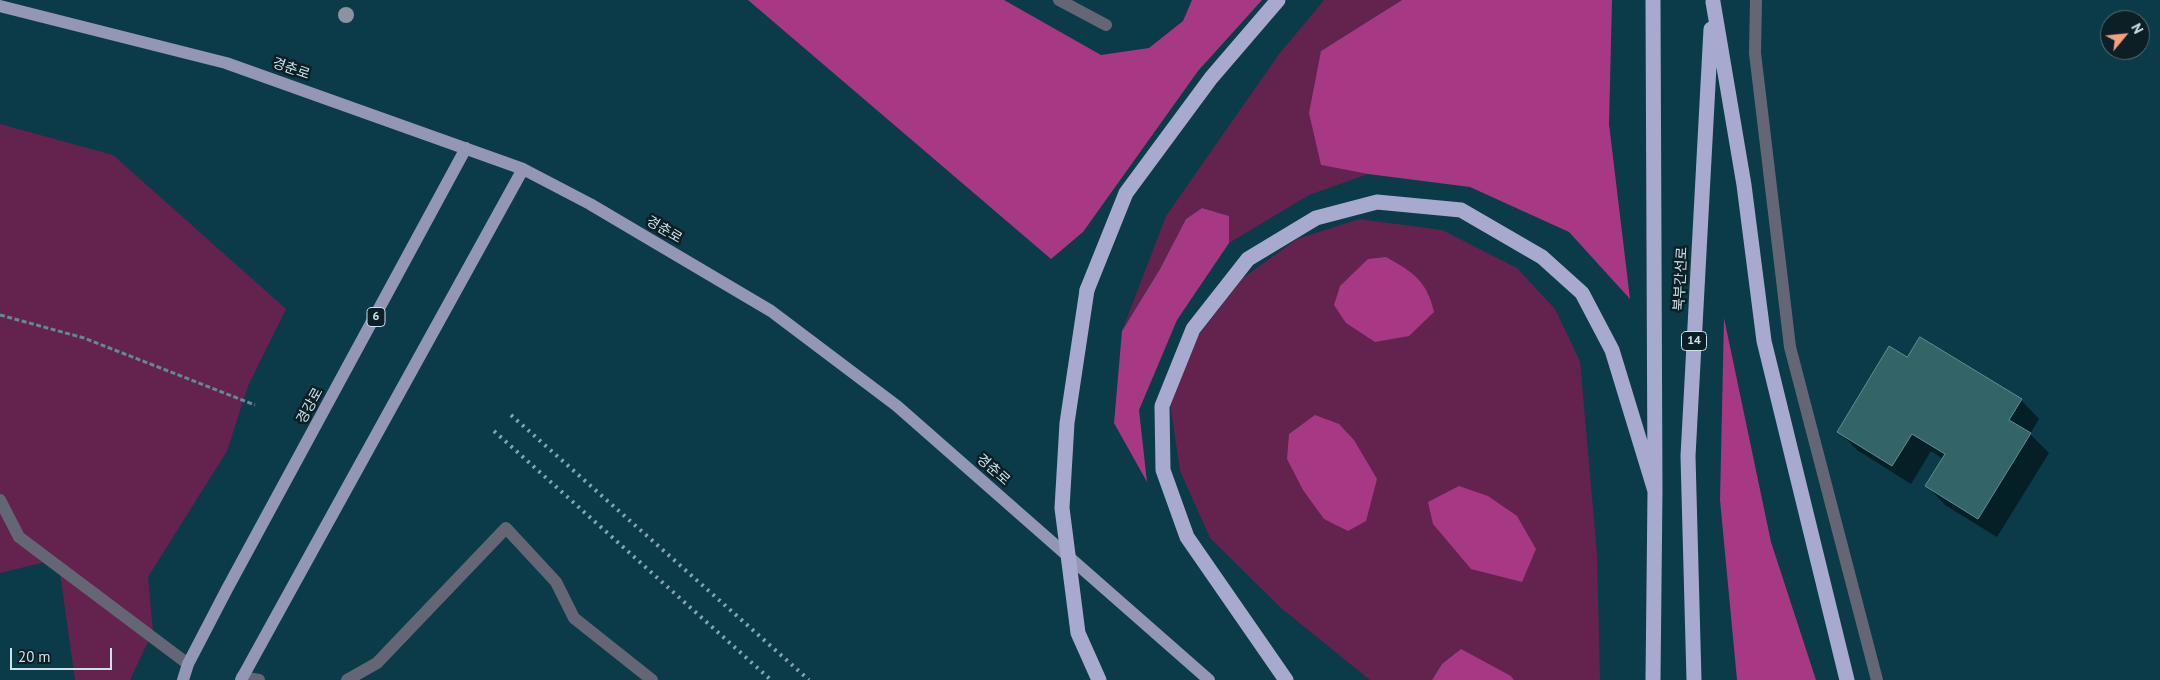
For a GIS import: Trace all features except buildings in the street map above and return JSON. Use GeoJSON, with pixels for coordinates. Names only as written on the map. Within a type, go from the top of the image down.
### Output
{"type":"FeatureCollection","features":[{"type":"Feature","properties":{"kind":"highway"},"geometry":{"type":"LineString","coordinates":[[1099,680],[1078,633],[1062,508],[1067,423],[1087,290],[1126,193],[1212,78],[1278,0]]}},
{"type":"Feature","properties":{"kind":"highway","name":"북부간선로"},"geometry":{"type":"LineString","coordinates":[[1652,680],[1655,491],[1653,0]]}},
{"type":"Feature","properties":{"kind":"highway"},"geometry":{"type":"LineString","coordinates":[[1713,1],[1744,186],[1764,340],[1847,680]]}},
{"type":"Feature","properties":{"kind":"highway","name":"북부간선로"},"geometry":{"type":"LineString","coordinates":[[1694,680],[1688,456],[1713,1]]}},
{"type":"Feature","properties":{"kind":"highway"},"geometry":{"type":"LineString","coordinates":[[1286,680],[1187,537],[1163,470],[1162,406],[1193,329],[1248,259],[1316,218],[1377,202],[1460,210],[1542,257],[1582,293],[1612,350],[1655,491]]}},
{"type":"Feature","properties":{"kind":"main road","name":"경춘로"},"geometry":{"type":"LineString","coordinates":[[0,6],[226,63],[523,169],[590,204],[771,311],[897,406],[1210,679]]}},
{"type":"Feature","properties":{"kind":"main road","name":"경강로"},"geometry":{"type":"LineString","coordinates":[[183,680],[188,664],[227,589],[466,148]]}},
{"type":"Feature","properties":{"kind":"main road"},"geometry":{"type":"LineString","coordinates":[[242,679],[523,169]]}},
{"type":"Feature","properties":{"kind":"street"},"geometry":{"type":"LineString","coordinates":[[1059,0],[1106,25]]}},
{"type":"Feature","properties":{"kind":"street"},"geometry":{"type":"LineString","coordinates":[[1756,0],[1755,53],[1790,347],[1877,680]]}},
{"type":"Feature","properties":{"kind":"street"},"geometry":{"type":"LineString","coordinates":[[0,500],[19,537],[188,664]]}},
{"type":"Feature","properties":{"kind":"street"},"geometry":{"type":"LineString","coordinates":[[347,680],[377,663],[506,528],[556,582],[574,618],[652,680]]}},
{"type":"Feature","properties":{"kind":"street"},"geometry":{"type":"LineString","coordinates":[[242,679],[259,680]]}},
{"type":"Feature","properties":{"kind":"path"},"geometry":{"type":"LineString","coordinates":[[0,315],[84,338],[255,404]]}},
{"type":"Feature","properties":{"kind":"shaded area"},"geometry":{"type":"Polygon","coordinates":[[[748,0],[1004,0],[1101,55],[1149,48],[1183,21],[1192,0],[1262,0],[1198,71],[1083,232],[1051,259],[748,0]]]}},
{"type":"Feature","properties":{"kind":"shaded area"},"geometry":{"type":"Polygon","coordinates":[[[1324,0],[1402,0],[1321,51],[1321,165],[1368,174],[1309,195],[1229,243],[1229,216],[1202,208],[1186,219],[1160,269],[1122,331],[1166,216],[1279,54],[1324,0]]]}},
{"type":"Feature","properties":{"kind":"shaded area"},"geometry":{"type":"Polygon","coordinates":[[[1402,0],[1612,0],[1609,124],[1630,299],[1569,232],[1470,187],[1368,174],[1321,165],[1309,113],[1321,51],[1402,0]]]}},
{"type":"Feature","properties":{"kind":"shaded area"},"geometry":{"type":"Polygon","coordinates":[[[0,124],[113,155],[286,309],[248,386],[227,451],[148,577],[153,631],[130,680],[75,680],[58,559],[0,573],[0,124]]]}},
{"type":"Feature","properties":{"kind":"shaded area"},"geometry":{"type":"Polygon","coordinates":[[[1202,208],[1229,216],[1229,243],[1177,320],[1139,410],[1147,482],[1114,423],[1122,331],[1160,269],[1186,219],[1202,208]]]}},
{"type":"Feature","properties":{"kind":"shaded area"},"geometry":{"type":"Polygon","coordinates":[[[1359,219],[1442,230],[1517,268],[1555,309],[1580,361],[1597,554],[1600,680],[1514,680],[1511,676],[1442,664],[1432,680],[1370,680],[1281,608],[1210,538],[1180,471],[1170,403],[1194,341],[1243,278],[1297,239],[1359,219]]]}},
{"type":"Feature","properties":{"kind":"shaded area"},"geometry":{"type":"Polygon","coordinates":[[[1386,257],[1418,278],[1427,292],[1434,312],[1409,336],[1375,342],[1346,323],[1334,305],[1340,286],[1368,259],[1386,257]]]}},
{"type":"Feature","properties":{"kind":"shaded area"},"geometry":{"type":"Polygon","coordinates":[[[1724,318],[1771,542],[1816,680],[1737,680],[1720,500],[1724,318]]]}},
{"type":"Feature","properties":{"kind":"shaded area"},"geometry":{"type":"Polygon","coordinates":[[[1315,415],[1339,424],[1354,440],[1377,479],[1366,521],[1348,531],[1324,519],[1303,490],[1287,459],[1289,434],[1315,415]]]}},
{"type":"Feature","properties":{"kind":"shaded area"},"geometry":{"type":"Polygon","coordinates":[[[1459,486],[1488,496],[1517,516],[1536,549],[1522,582],[1471,569],[1433,524],[1428,502],[1459,486]]]}},
{"type":"Feature","properties":{"kind":"shaded area"},"geometry":{"type":"Polygon","coordinates":[[[1461,649],[1511,676],[1514,680],[1432,680],[1442,664],[1461,649]]]}},
{"type":"Feature","properties":{"kind":"railway"},"geometry":{"type":"LineString","coordinates":[[511,415],[809,680]]}},
{"type":"Feature","properties":{"kind":"railway"},"geometry":{"type":"LineString","coordinates":[[494,431],[771,680]]}}]}
